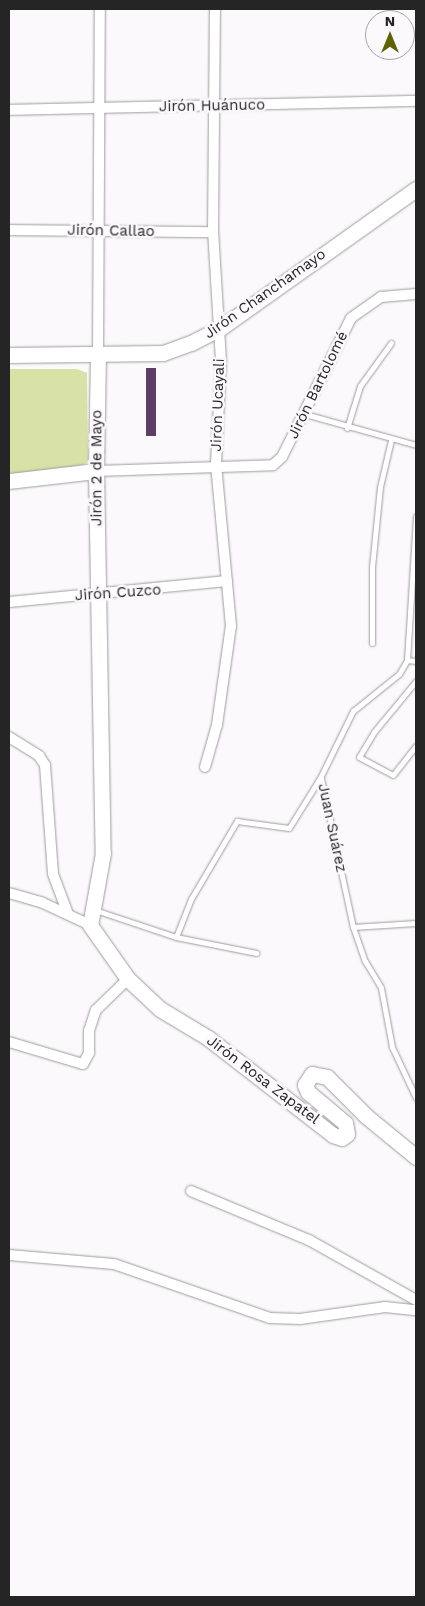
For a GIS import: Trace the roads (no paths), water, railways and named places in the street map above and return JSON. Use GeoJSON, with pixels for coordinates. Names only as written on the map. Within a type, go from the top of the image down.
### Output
{"type":"FeatureCollection","features":[{"type":"Feature","properties":{"kind":"street","name":"Jirón 2 de Mayo"},"geometry":{"type":"LineString","coordinates":[[90,925],[103,853],[96,471],[100,230],[100,9]]}},
{"type":"Feature","properties":{"kind":"street","name":"Jirón Ucayali"},"geometry":{"type":"LineString","coordinates":[[205,768],[217,725],[230,636],[216,464],[219,329],[213,232],[215,9]]}},
{"type":"Feature","properties":{"kind":"street","name":"Jirón Huánuco"},"geometry":{"type":"LineString","coordinates":[[9,110],[416,101]]}},
{"type":"Feature","properties":{"kind":"street","name":"Jirón Chanchamayo"},"geometry":{"type":"LineString","coordinates":[[9,355],[163,353],[219,329],[416,189]]}},
{"type":"Feature","properties":{"kind":"street","name":"Jirón Callao"},"geometry":{"type":"LineString","coordinates":[[9,230],[213,232]]}},
{"type":"Feature","properties":{"kind":"street","name":"Jirón Bartolomé"},"geometry":{"type":"LineString","coordinates":[[216,464],[265,467],[278,462],[305,414],[351,318],[381,297],[416,294]]}},
{"type":"Feature","properties":{"kind":"street"},"geometry":{"type":"LineString","coordinates":[[9,481],[96,471],[216,464]]}},
{"type":"Feature","properties":{"kind":"street","name":"Jirón Cuzco"},"geometry":{"type":"LineString","coordinates":[[9,602],[227,581]]}},
{"type":"Feature","properties":{"kind":"street"},"geometry":{"type":"LineString","coordinates":[[9,737],[39,756],[45,765],[54,874],[68,914]]}},
{"type":"Feature","properties":{"kind":"street","name":"Jirón Rosa Zapatel"},"geometry":{"type":"LineString","coordinates":[[9,894],[68,914],[90,925],[128,979],[160,1009],[208,1038],[333,1135],[342,1138],[347,1134],[345,1123],[308,1092],[305,1084],[312,1074],[327,1077],[366,1116],[416,1158]]}},
{"type":"Feature","properties":{"kind":"street"},"geometry":{"type":"LineString","coordinates":[[9,1042],[83,1064],[89,1053],[89,1031],[96,1010],[128,979]]}},
{"type":"Feature","properties":{"kind":"street"},"geometry":{"type":"LineString","coordinates":[[191,1191],[309,1240],[416,1300]]}},
{"type":"Feature","properties":{"kind":"street"},"geometry":{"type":"LineString","coordinates":[[9,1255],[114,1264],[270,1318],[300,1319],[385,1306],[416,1310]]}},
{"type":"Feature","properties":{"kind":"lane"},"geometry":{"type":"LineString","coordinates":[[347,428],[360,386],[392,342]]}},
{"type":"Feature","properties":{"kind":"lane"},"geometry":{"type":"LineString","coordinates":[[305,414],[347,428],[416,445]]}},
{"type":"Feature","properties":{"kind":"lane"},"geometry":{"type":"LineString","coordinates":[[372,643],[376,527],[380,487],[391,440]]}},
{"type":"Feature","properties":{"kind":"lane"},"geometry":{"type":"LineString","coordinates":[[416,516],[407,660],[416,661]]}},
{"type":"Feature","properties":{"kind":"lane","name":"Juan Suárez"},"geometry":{"type":"LineString","coordinates":[[407,660],[399,674],[353,711],[320,778],[353,927],[365,961],[381,988],[392,1047],[416,1098]]}},
{"type":"Feature","properties":{"kind":"lane"},"geometry":{"type":"LineString","coordinates":[[416,681],[359,757],[393,775],[416,746]]}},
{"type":"Feature","properties":{"kind":"lane"},"geometry":{"type":"LineString","coordinates":[[176,937],[191,899],[237,822],[289,828],[320,778]]}},
{"type":"Feature","properties":{"kind":"lane"},"geometry":{"type":"LineString","coordinates":[[94,910],[176,937],[256,953]]}},
{"type":"Feature","properties":{"kind":"lane"},"geometry":{"type":"LineString","coordinates":[[353,927],[416,923]]}}]}
